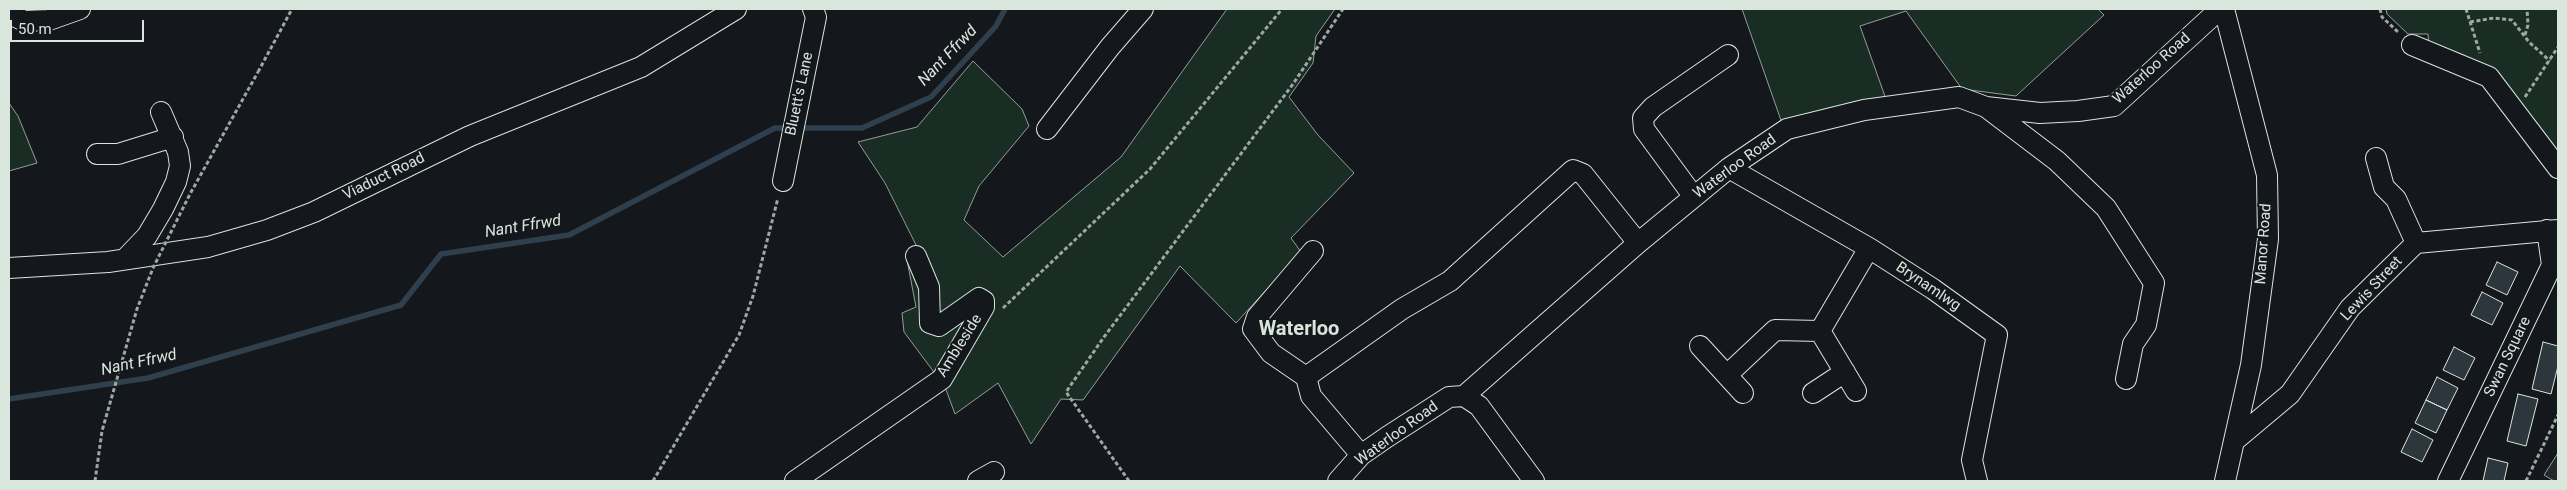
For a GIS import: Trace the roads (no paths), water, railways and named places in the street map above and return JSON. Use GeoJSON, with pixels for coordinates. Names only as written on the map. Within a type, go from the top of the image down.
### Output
{"type":"FeatureCollection","features":[{"type":"Feature","properties":{"kind":"street"},"geometry":{"type":"LineString","coordinates":[[9,9],[12,15],[24,21],[49,20],[80,9]]}},
{"type":"Feature","properties":{"kind":"street","name":"Viaduct Road"},"geometry":{"type":"LineString","coordinates":[[9,268],[125,260],[208,247],[267,230],[314,212],[470,136],[641,67],[736,9]]}},
{"type":"Feature","properties":{"kind":"street","name":"Bluett's Lane"},"geometry":{"type":"LineString","coordinates":[[783,181],[816,17],[813,9]]}},
{"type":"Feature","properties":{"kind":"street"},"geometry":{"type":"LineString","coordinates":[[1047,129],[1110,47],[1143,9]]}},
{"type":"Feature","properties":{"kind":"street","name":"Waterloo Road"},"geometry":{"type":"LineString","coordinates":[[1338,481],[1361,455],[1449,397],[1464,396],[1638,242],[1729,168],[1787,130],[1864,110],[1959,97],[1986,107],[2040,113],[2078,111],[2114,106],[2222,9]]}},
{"type":"Feature","properties":{"kind":"street","name":"Manor Road"},"geometry":{"type":"LineString","coordinates":[[2222,9],[2267,175],[2268,239],[2251,365],[2225,481]]}},
{"type":"Feature","properties":{"kind":"street"},"geometry":{"type":"LineString","coordinates":[[2412,45],[2489,76],[2558,168]]}},
{"type":"Feature","properties":{"kind":"street"},"geometry":{"type":"LineString","coordinates":[[1694,196],[1644,129],[1643,118],[1653,107],[1728,55]]}},
{"type":"Feature","properties":{"kind":"street"},"geometry":{"type":"LineString","coordinates":[[1986,107],[2057,161],[2106,208],[2154,283],[2146,325],[2133,344],[2126,378]]}},
{"type":"Feature","properties":{"kind":"street"},"geometry":{"type":"LineString","coordinates":[[125,260],[147,236],[163,209],[176,182],[180,166],[174,137],[161,112]]}},
{"type":"Feature","properties":{"kind":"street"},"geometry":{"type":"LineString","coordinates":[[97,154],[118,154],[174,137]]}},
{"type":"Feature","properties":{"kind":"street"},"geometry":{"type":"LineString","coordinates":[[2376,158],[2384,187],[2396,198],[2416,243],[2553,230]]}},
{"type":"Feature","properties":{"kind":"street","name":"Brynamlwg"},"geometry":{"type":"LineString","coordinates":[[1729,168],[1869,248],[1932,288],[1997,335],[1972,460],[1977,481]]}},
{"type":"Feature","properties":{"kind":"street"},"geometry":{"type":"LineString","coordinates":[[1306,377],[1402,309],[1450,281],[1573,170],[1582,174],[1638,242]]}},
{"type":"Feature","properties":{"kind":"street","name":"Swan Square"},"geometry":{"type":"LineString","coordinates":[[2448,481],[2552,265],[2553,230]]}},
{"type":"Feature","properties":{"kind":"street","name":"Lewis Street"},"geometry":{"type":"LineString","coordinates":[[2234,441],[2290,394],[2350,308],[2416,243]]}},
{"type":"Feature","properties":{"kind":"street"},"geometry":{"type":"LineString","coordinates":[[1820,331],[1869,248]]}},
{"type":"Feature","properties":{"kind":"street"},"geometry":{"type":"LineString","coordinates":[[1313,251],[1257,317],[1253,329],[1270,353],[1306,377],[1311,396],[1361,455]]}},
{"type":"Feature","properties":{"kind":"street","name":"Ambleside"},"geometry":{"type":"LineString","coordinates":[[795,481],[942,379],[984,307],[984,301],[978,298],[939,326],[930,323],[929,286],[916,256]]}},
{"type":"Feature","properties":{"kind":"street"},"geometry":{"type":"LineString","coordinates":[[1727,375],[1775,330],[1820,331]]}},
{"type":"Feature","properties":{"kind":"street"},"geometry":{"type":"LineString","coordinates":[[1820,331],[1856,391]]}},
{"type":"Feature","properties":{"kind":"street"},"geometry":{"type":"LineString","coordinates":[[1700,346],[1743,393]]}},
{"type":"Feature","properties":{"kind":"street"},"geometry":{"type":"LineString","coordinates":[[1813,393],[1845,372]]}},
{"type":"Feature","properties":{"kind":"street"},"geometry":{"type":"LineString","coordinates":[[1464,396],[1479,406],[1534,481]]}},
{"type":"Feature","properties":{"kind":"waterway","name":"Nant Ffrwd"},"geometry":{"type":"LineString","coordinates":[[9,399],[148,378],[401,305],[441,254],[569,235],[775,128],[862,128],[931,97],[996,26],[1005,9]]}},
{"type":"Feature","properties":{"kind":"district","name":"Waterloo"},"geometry":{"type":"Point","coordinates":[1299,330]}}]}
